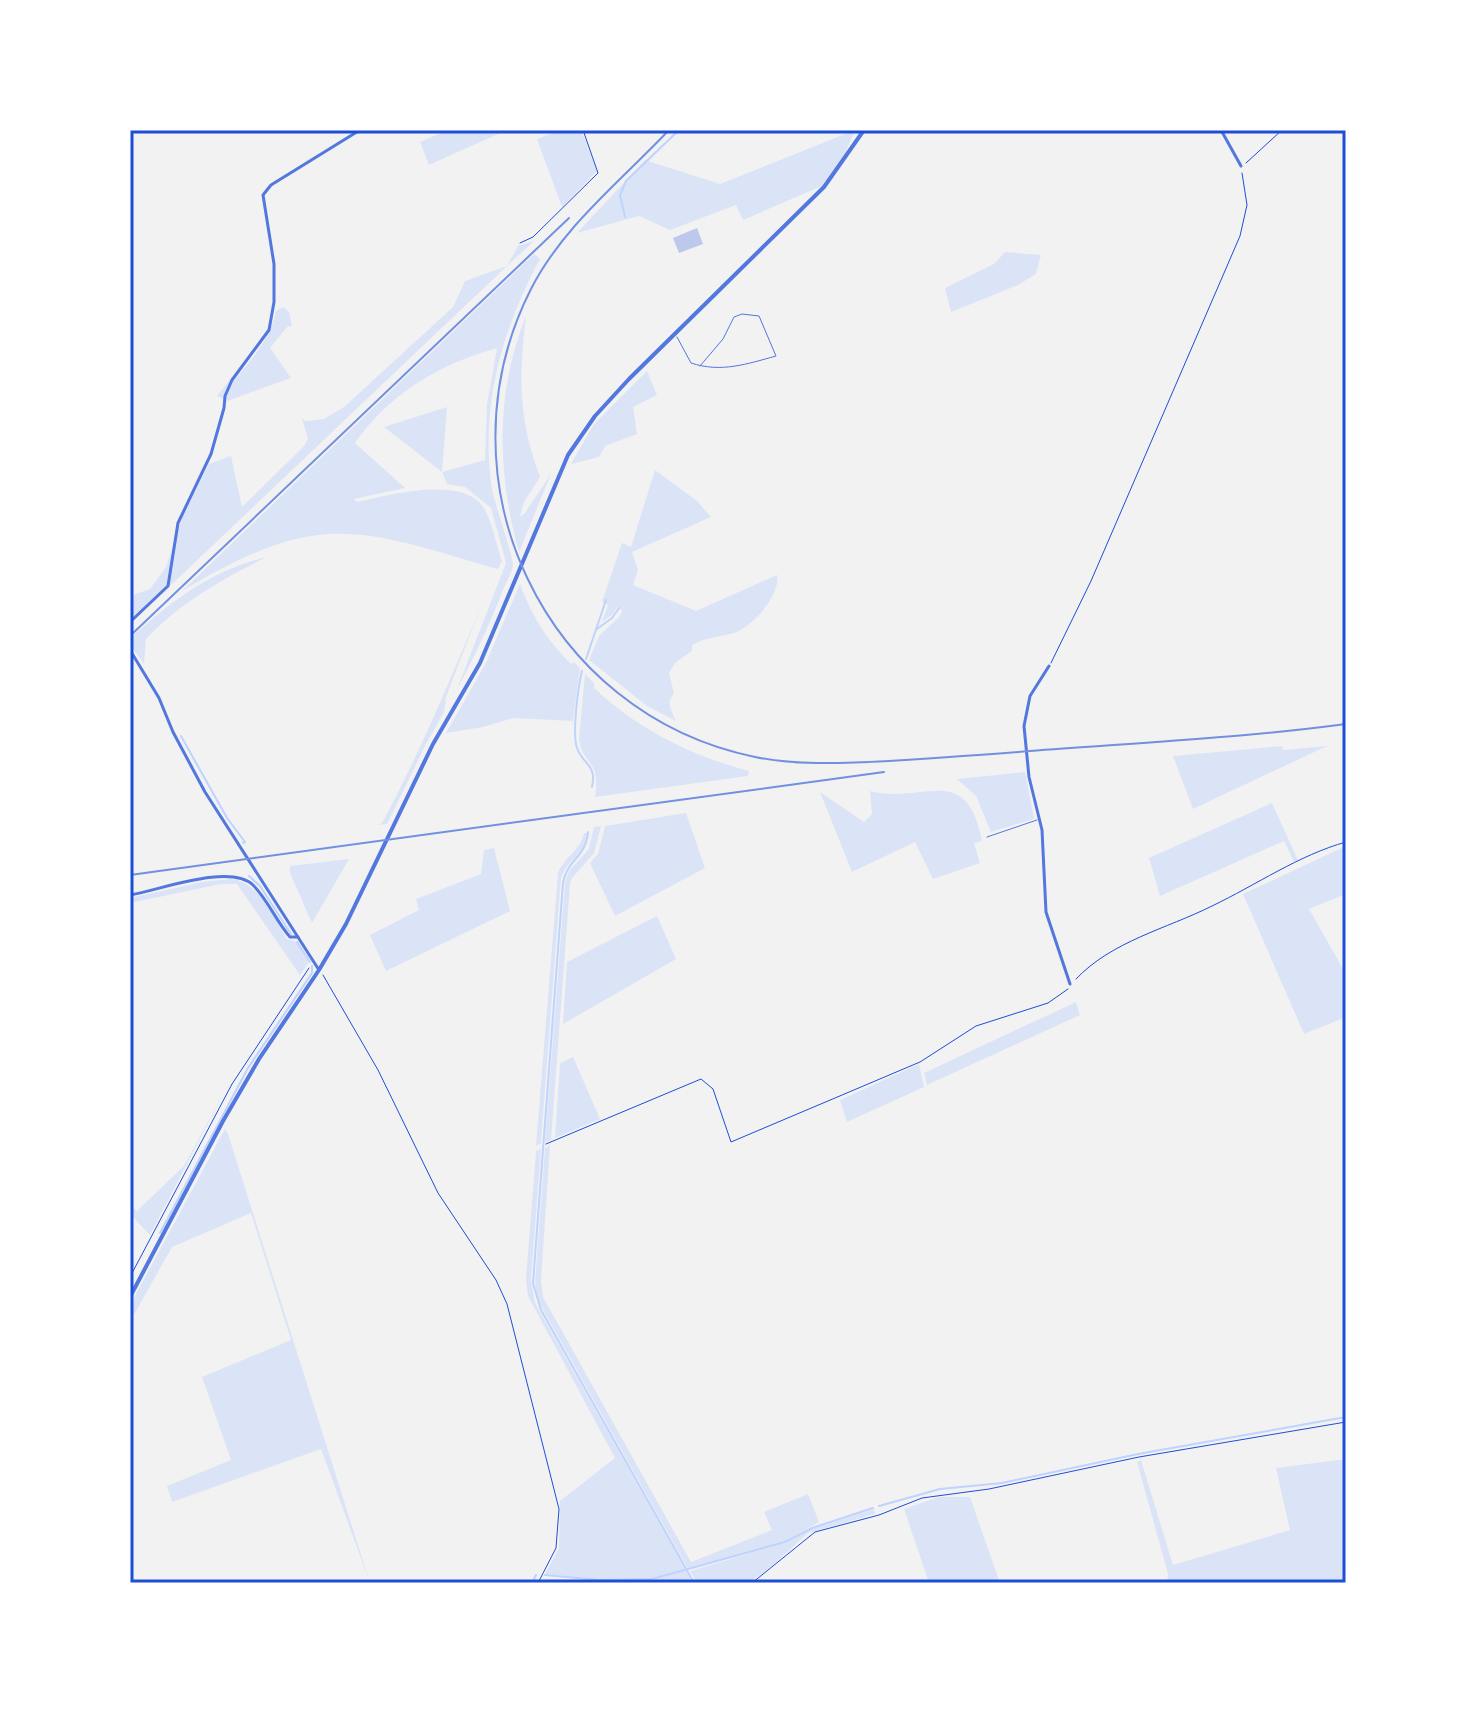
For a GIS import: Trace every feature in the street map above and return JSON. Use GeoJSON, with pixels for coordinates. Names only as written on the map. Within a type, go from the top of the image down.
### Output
{"type":"FeatureCollection","features":[{"type":"Feature","properties":{"kind":"street"},"geometry":{"type":"LineString","coordinates":[[130,622],[168,586],[178,523],[211,454],[225,396],[232,380],[269,330],[274,302],[274,264],[263,195],[271,185],[360,130]]}},
{"type":"Feature","properties":{"kind":"street"},"geometry":{"type":"LineString","coordinates":[[130,1297],[259,1059],[339,938],[433,744],[480,663],[568,455],[595,416],[824,187],[862,130]]}},
{"type":"Feature","properties":{"kind":"street"},"geometry":{"type":"LineString","coordinates":[[1221,130],[1241,166]]}},
{"type":"Feature","properties":{"kind":"street"},"geometry":{"type":"LineString","coordinates":[[130,650],[165,709],[172,730],[205,792],[319,970]]}},
{"type":"Feature","properties":{"kind":"street"},"geometry":{"type":"LineString","coordinates":[[1049,666],[1028,702],[1024,726],[1027,765],[1040,819],[1046,912],[1070,984]]}},
{"type":"Feature","properties":{"kind":"street"},"geometry":{"type":"LineString","coordinates":[[130,895],[203,879],[239,877],[254,886],[290,937],[298,937]]}},
{"type":"Feature","properties":{"kind":"lane"},"geometry":{"type":"LineString","coordinates":[[676,334],[689,362],[700,366],[730,369],[776,356],[759,316],[742,314],[734,317],[723,339],[700,366]]}},
{"type":"Feature","properties":{"kind":"lane"},"geometry":{"type":"LineString","coordinates":[[987,837],[1040,819]]}},
{"type":"Feature","properties":{"kind":"path"},"geometry":{"type":"LineString","coordinates":[[520,243],[533,237],[598,173],[583,130]]}},
{"type":"Feature","properties":{"kind":"path"},"geometry":{"type":"LineString","coordinates":[[1049,666],[1086,592],[1240,236],[1247,205],[1241,166],[1255,157],[1282,130]]}},
{"type":"Feature","properties":{"kind":"path"},"geometry":{"type":"LineString","coordinates":[[546,1144],[701,1079],[713,1089],[731,1142],[920,1062],[976,1026],[1048,1003],[1065,993],[1070,984],[1102,956],[1209,908],[1319,851],[1346,842]]}},
{"type":"Feature","properties":{"kind":"path"},"geometry":{"type":"LineString","coordinates":[[130,1277],[232,1084],[313,963]]}},
{"type":"Feature","properties":{"kind":"path"},"geometry":{"type":"LineString","coordinates":[[319,970],[378,1070],[438,1193],[505,1298],[559,1509],[556,1548],[538,1583]]}},
{"type":"Feature","properties":{"kind":"path"},"geometry":{"type":"LineString","coordinates":[[752,1583],[815,1532],[879,1515],[922,1498],[997,1488],[1139,1457],[1346,1422]]}},
{"type":"Feature","properties":{"kind":"shaded area"},"geometry":{"type":"Polygon","coordinates":[[[448,130],[507,130],[429,165],[420,142],[448,130]]]}},
{"type":"Feature","properties":{"kind":"shaded area"},"geometry":{"type":"Polygon","coordinates":[[[560,130],[581,130],[597,171],[562,207],[537,139],[560,130]]]}},
{"type":"Feature","properties":{"kind":"shaded area"},"geometry":{"type":"Polygon","coordinates":[[[855,130],[845,153],[822,186],[743,220],[736,205],[670,230],[639,216],[577,233],[645,160],[720,184],[855,130]]]}},
{"type":"Feature","properties":{"kind":"shaded area"},"geometry":{"type":"Polygon","coordinates":[[[534,241],[507,266],[518,246],[534,241]]]}},
{"type":"Feature","properties":{"kind":"shaded area"},"geometry":{"type":"Polygon","coordinates":[[[1005,252],[1041,255],[1036,274],[1018,285],[951,312],[945,288],[994,264],[1005,252]]]}},
{"type":"Feature","properties":{"kind":"shaded area"},"geometry":{"type":"Polygon","coordinates":[[[534,254],[540,259],[514,314],[505,342],[497,370],[489,429],[492,489],[513,566],[457,689],[506,563],[491,508],[465,487],[447,484],[442,472],[485,460],[487,404],[497,348],[436,372],[384,409],[355,443],[405,488],[354,499],[357,502],[424,490],[459,492],[473,497],[483,507],[492,526],[502,561],[498,569],[393,540],[329,534],[271,547],[215,572],[181,592],[534,254]]]}},
{"type":"Feature","properties":{"kind":"shaded area"},"geometry":{"type":"Polygon","coordinates":[[[507,266],[130,624],[130,596],[150,589],[166,567],[183,516],[209,464],[231,456],[242,507],[304,446],[308,439],[302,418],[305,421],[324,419],[344,407],[453,307],[465,281],[507,266]]]}},
{"type":"Feature","properties":{"kind":"shaded area"},"geometry":{"type":"Polygon","coordinates":[[[283,307],[289,312],[292,326],[287,327],[270,348],[291,378],[227,401],[217,396],[254,356],[265,340],[276,311],[283,307]]]}},
{"type":"Feature","properties":{"kind":"shaded area"},"geometry":{"type":"Polygon","coordinates":[[[526,316],[522,397],[528,435],[540,477],[524,502],[520,517],[551,474],[519,552],[506,493],[503,434],[509,374],[526,316]]]}},
{"type":"Feature","properties":{"kind":"shaded area"},"geometry":{"type":"Polygon","coordinates":[[[647,371],[657,395],[633,407],[637,434],[605,446],[599,457],[571,464],[594,424],[647,371]]]}},
{"type":"Feature","properties":{"kind":"shaded area"},"geometry":{"type":"Polygon","coordinates":[[[447,407],[442,472],[384,427],[447,407]]]}},
{"type":"Feature","properties":{"kind":"shaded area"},"geometry":{"type":"Polygon","coordinates":[[[655,470],[697,501],[711,517],[632,552],[638,570],[633,585],[696,611],[777,575],[770,600],[749,624],[734,633],[692,645],[692,651],[675,663],[669,673],[674,693],[670,707],[676,721],[647,706],[589,660],[599,636],[620,616],[622,610],[617,607],[602,622],[608,605],[602,602],[622,543],[631,547],[655,470]]]}},
{"type":"Feature","properties":{"kind":"shaded area"},"geometry":{"type":"Polygon","coordinates":[[[267,557],[202,593],[159,626],[146,639],[144,664],[130,645],[130,639],[145,625],[211,578],[267,557]]]}},
{"type":"Feature","properties":{"kind":"shaded area"},"geometry":{"type":"Polygon","coordinates":[[[520,584],[547,636],[571,664],[574,662],[580,668],[573,721],[513,718],[446,733],[486,663],[520,584]]]}},
{"type":"Feature","properties":{"kind":"shaded area"},"geometry":{"type":"Polygon","coordinates":[[[481,606],[446,697],[444,712],[387,824],[378,825],[396,797],[422,743],[481,606]]]}},
{"type":"Feature","properties":{"kind":"shaded area"},"geometry":{"type":"Polygon","coordinates":[[[585,674],[594,683],[594,688],[611,703],[647,728],[686,749],[749,771],[748,776],[595,797],[595,775],[579,739],[585,674]]]}},
{"type":"Feature","properties":{"kind":"shaded area"},"geometry":{"type":"Polygon","coordinates":[[[1282,746],[1283,750],[1327,746],[1193,809],[1173,756],[1282,746]]]}},
{"type":"Feature","properties":{"kind":"shaded area"},"geometry":{"type":"Polygon","coordinates":[[[1025,772],[1034,819],[991,832],[976,796],[957,779],[1025,772]]]}},
{"type":"Feature","properties":{"kind":"shaded area"},"geometry":{"type":"Polygon","coordinates":[[[870,791],[890,794],[954,793],[965,801],[975,816],[982,841],[974,843],[980,863],[933,879],[915,842],[852,872],[820,792],[864,822],[872,814],[870,791]]]}},
{"type":"Feature","properties":{"kind":"shaded area"},"geometry":{"type":"Polygon","coordinates":[[[1272,803],[1298,860],[1294,862],[1284,841],[1160,896],[1149,858],[1272,803]]]}},
{"type":"Feature","properties":{"kind":"shaded area"},"geometry":{"type":"Polygon","coordinates":[[[686,813],[705,868],[615,916],[590,863],[598,854],[605,826],[686,813]]]}},
{"type":"Feature","properties":{"kind":"shaded area"},"geometry":{"type":"Polygon","coordinates":[[[601,826],[594,853],[570,884],[551,1140],[545,1142],[565,883],[569,871],[589,849],[594,827],[601,826]]]}},
{"type":"Feature","properties":{"kind":"shaded area"},"geometry":{"type":"Polygon","coordinates":[[[584,833],[587,833],[583,847],[561,878],[541,1143],[536,1146],[558,873],[580,844],[584,833]]]}},
{"type":"Feature","properties":{"kind":"shaded area"},"geometry":{"type":"Polygon","coordinates":[[[1346,846],[1346,894],[1309,909],[1346,974],[1346,1017],[1304,1034],[1243,894],[1346,846]]]}},
{"type":"Feature","properties":{"kind":"shaded area"},"geometry":{"type":"Polygon","coordinates":[[[494,848],[510,911],[386,971],[370,935],[419,910],[416,899],[481,874],[484,850],[494,848]]]}},
{"type":"Feature","properties":{"kind":"shaded area"},"geometry":{"type":"Polygon","coordinates":[[[349,859],[312,923],[290,873],[290,866],[349,859]]]}},
{"type":"Feature","properties":{"kind":"shaded area"},"geometry":{"type":"Polygon","coordinates":[[[231,879],[258,894],[287,939],[298,942],[310,960],[300,975],[237,884],[221,884],[130,903],[130,898],[202,882],[231,879]]]}},
{"type":"Feature","properties":{"kind":"shaded area"},"geometry":{"type":"Polygon","coordinates":[[[657,916],[676,959],[563,1024],[567,962],[657,916]]]}},
{"type":"Feature","properties":{"kind":"shaded area"},"geometry":{"type":"Polygon","coordinates":[[[1076,1002],[1080,1015],[927,1085],[924,1073],[1076,1002]]]}},
{"type":"Feature","properties":{"kind":"shaded area"},"geometry":{"type":"Polygon","coordinates":[[[573,1057],[600,1119],[555,1138],[560,1063],[573,1057]]]}},
{"type":"Feature","properties":{"kind":"shaded area"},"geometry":{"type":"Polygon","coordinates":[[[919,1064],[924,1087],[847,1122],[840,1100],[919,1064]]]}},
{"type":"Feature","properties":{"kind":"shaded area"},"geometry":{"type":"Polygon","coordinates":[[[228,1085],[150,1235],[130,1214],[130,1205],[137,1211],[184,1166],[228,1085]]]}},
{"type":"Feature","properties":{"kind":"shaded area"},"geometry":{"type":"Polygon","coordinates":[[[225,1129],[370,1583],[321,1449],[172,1502],[167,1486],[231,1460],[202,1377],[291,1340],[251,1213],[172,1247],[130,1322],[130,1305],[225,1129]]]}},
{"type":"Feature","properties":{"kind":"shaded area"},"geometry":{"type":"Polygon","coordinates":[[[550,1145],[541,1281],[543,1297],[691,1562],[772,1530],[764,1512],[808,1494],[819,1522],[785,1541],[688,1569],[537,1299],[535,1281],[545,1148],[550,1145]]]}},
{"type":"Feature","properties":{"kind":"shaded area"},"geometry":{"type":"Polygon","coordinates":[[[541,1149],[531,1279],[535,1303],[693,1583],[581,1583],[581,1578],[586,1578],[545,1574],[559,1548],[560,1501],[615,1458],[528,1296],[526,1279],[536,1151],[541,1149]]]}},
{"type":"Feature","properties":{"kind":"shaded area"},"geometry":{"type":"Polygon","coordinates":[[[1346,1459],[1346,1583],[1167,1583],[1168,1574],[1137,1462],[1141,1460],[1173,1565],[1290,1530],[1276,1468],[1346,1459]]]}},
{"type":"Feature","properties":{"kind":"shaded area"},"geometry":{"type":"Polygon","coordinates":[[[939,1497],[970,1497],[1000,1583],[929,1583],[904,1509],[939,1497]]]}},
{"type":"Feature","properties":{"kind":"shaded area"},"geometry":{"type":"Polygon","coordinates":[[[874,1509],[875,1514],[808,1533],[749,1583],[697,1583],[690,1571],[785,1543],[812,1529],[874,1509]]]}},
{"type":"Feature","properties":{"kind":"building"},"geometry":{"type":"Polygon","coordinates":[[[697,228],[703,244],[679,253],[673,238],[697,228]]]}},
{"type":"Feature","properties":{"kind":"waterway"},"geometry":{"type":"LineString","coordinates":[[625,217],[620,195],[626,181],[679,130]]}},
{"type":"Feature","properties":{"kind":"waterway"},"geometry":{"type":"LineString","coordinates":[[586,659],[606,600]]}},
{"type":"Feature","properties":{"kind":"waterway"},"geometry":{"type":"LineString","coordinates":[[597,629],[612,618],[619,608]]}},
{"type":"Feature","properties":{"kind":"waterway"},"geometry":{"type":"LineString","coordinates":[[582,671],[575,732],[577,748],[593,774],[592,787]]}},
{"type":"Feature","properties":{"kind":"waterway"},"geometry":{"type":"LineString","coordinates":[[181,736],[243,843]]}},
{"type":"Feature","properties":{"kind":"waterway"},"geometry":{"type":"LineString","coordinates":[[588,832],[584,848],[568,869],[563,883],[533,1283],[541,1310],[694,1583]]}},
{"type":"Feature","properties":{"kind":"waterway"},"geometry":{"type":"LineString","coordinates":[[249,876],[260,886],[291,934]]}},
{"type":"Feature","properties":{"kind":"waterway"},"geometry":{"type":"LineString","coordinates":[[297,942],[310,962]]}},
{"type":"Feature","properties":{"kind":"waterway"},"geometry":{"type":"LineString","coordinates":[[160,1233],[248,1068],[312,973],[312,966]]}},
{"type":"Feature","properties":{"kind":"waterway"},"geometry":{"type":"LineString","coordinates":[[879,1506],[940,1489],[1002,1483],[1138,1454],[1346,1417]]}},
{"type":"Feature","properties":{"kind":"waterway"},"geometry":{"type":"LineString","coordinates":[[545,1575],[600,1580],[652,1579],[785,1542],[812,1528],[873,1508]]}},
{"type":"Feature","properties":{"kind":"waterway"},"geometry":{"type":"LineString","coordinates":[[532,1583],[536,1575]]}},
{"type":"Feature","properties":{"kind":"railway"},"geometry":{"type":"LineString","coordinates":[[669,130],[576,224],[544,266],[531,289],[504,362],[495,437],[504,510],[528,578],[566,640],[617,693],[681,732],[755,757],[805,763],[872,762],[1228,737],[1346,724]]}},
{"type":"Feature","properties":{"kind":"railway"},"geometry":{"type":"LineString","coordinates":[[130,636],[569,218]]}},
{"type":"Feature","properties":{"kind":"railway"},"geometry":{"type":"LineString","coordinates":[[130,875],[884,772]]}}]}
